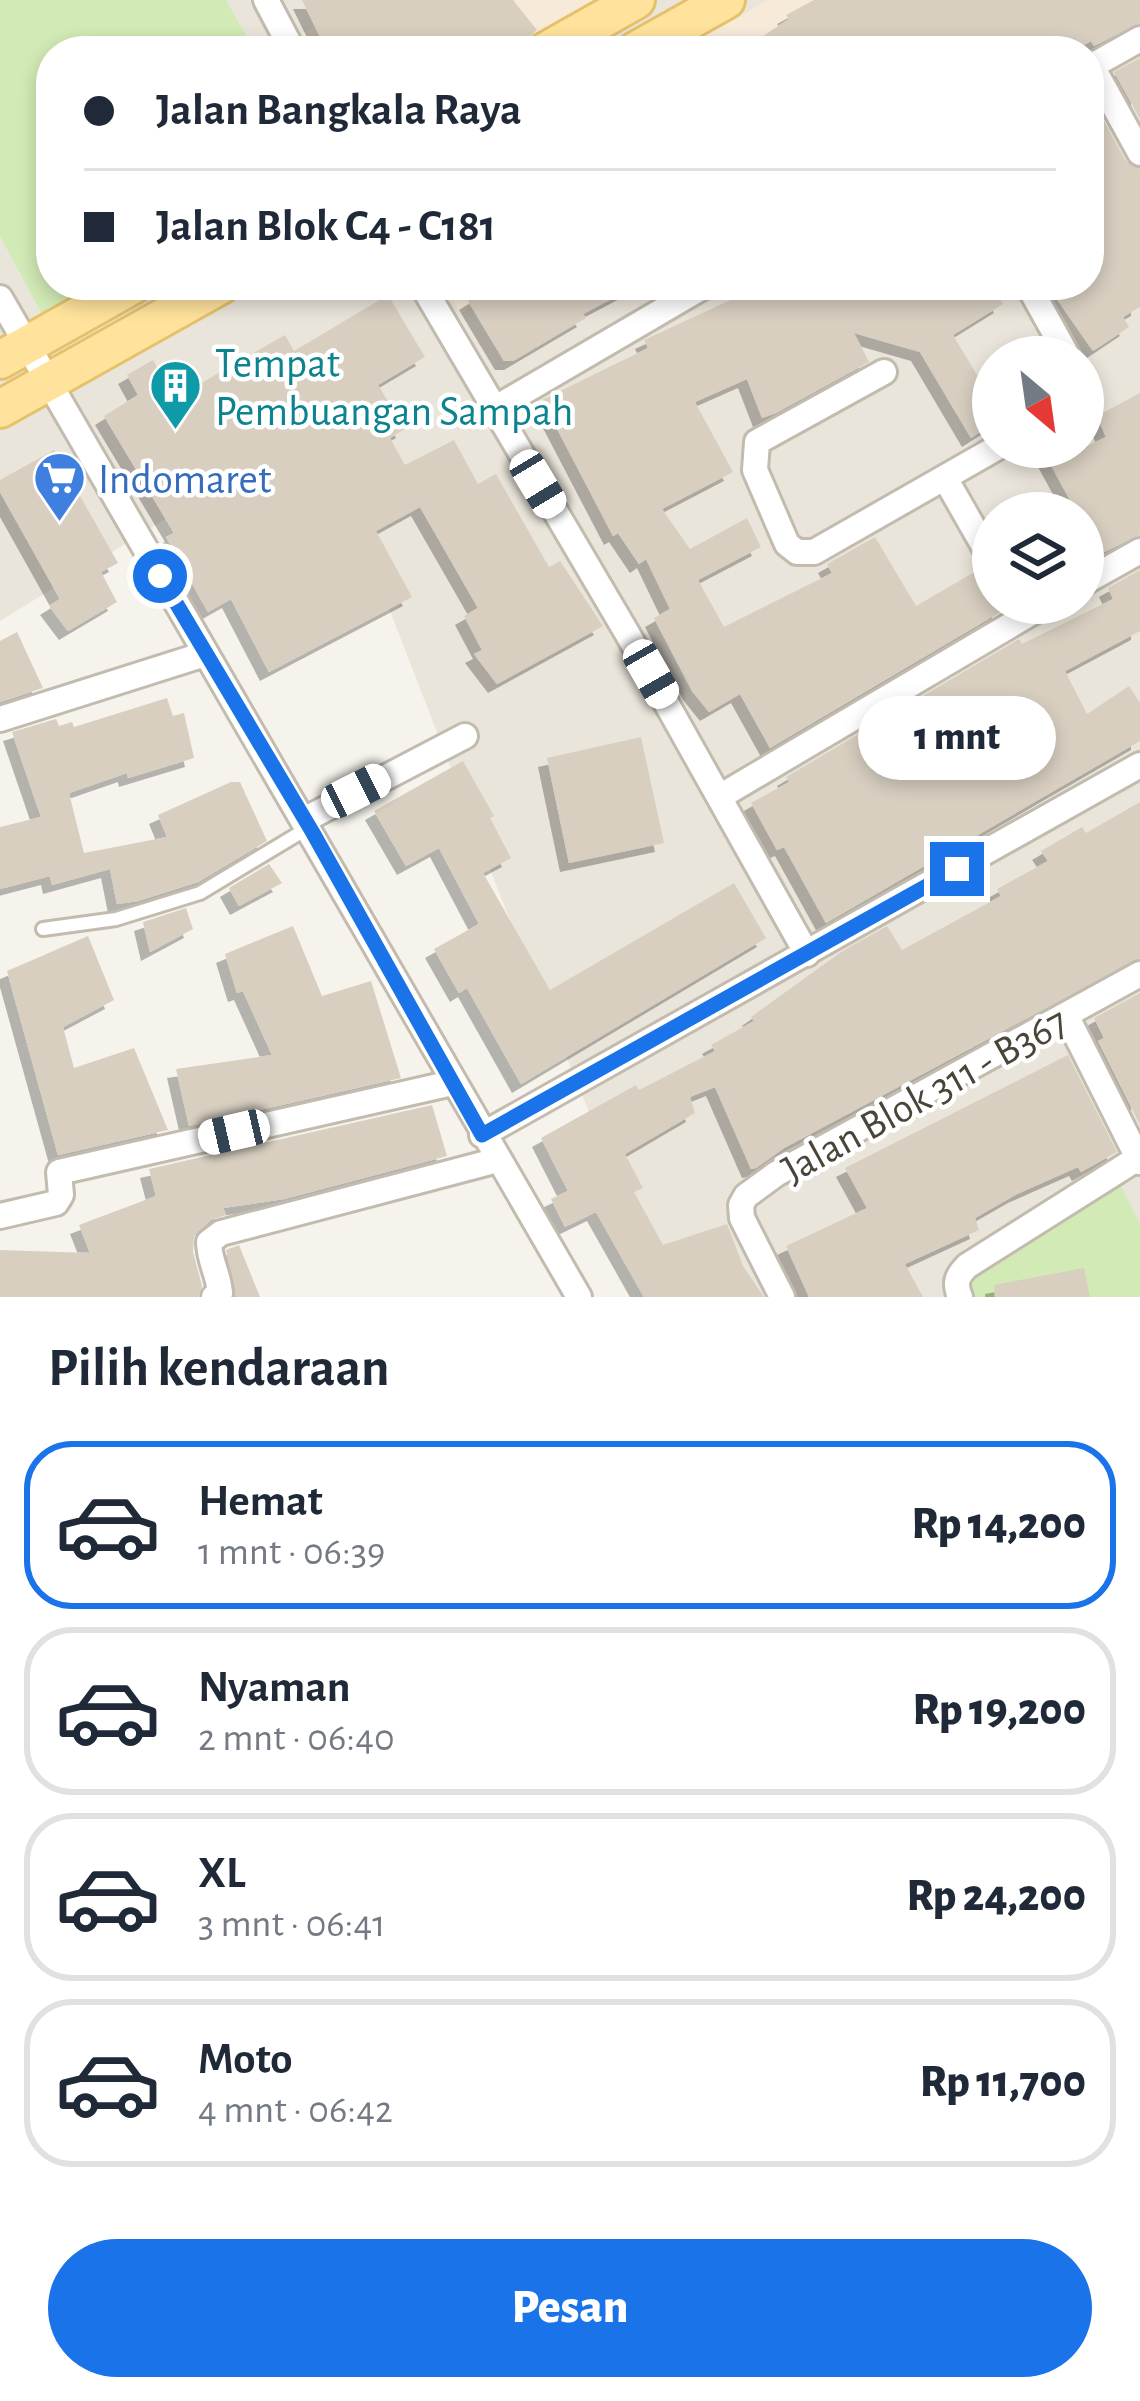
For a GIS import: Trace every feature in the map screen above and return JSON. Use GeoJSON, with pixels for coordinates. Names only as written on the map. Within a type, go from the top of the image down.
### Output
{"type":"FeatureCollection","features":[{"type":"Feature","properties":{"kind":"main road"},"geometry":{"type":"LineString","coordinates":[[572,36],[636,0]]}},
{"type":"Feature","properties":{"kind":"main road"},"geometry":{"type":"LineString","coordinates":[[662,36],[726,0]]}},
{"type":"Feature","properties":{"kind":"main road"},"geometry":{"type":"LineString","coordinates":[[13,353],[107,300]]}},
{"type":"Feature","properties":{"kind":"main road"},"geometry":{"type":"LineString","coordinates":[[0,409],[194,300]]}},
{"type":"Feature","properties":{"kind":"street"},"geometry":{"type":"LineString","coordinates":[[266,0],[285,36]]}},
{"type":"Feature","properties":{"kind":"street"},"geometry":{"type":"LineString","coordinates":[[1104,59],[1140,39]]}},
{"type":"Feature","properties":{"kind":"street"},"geometry":{"type":"LineString","coordinates":[[1104,91],[1140,153]]}},
{"type":"Feature","properties":{"kind":"street"},"geometry":{"type":"LineString","coordinates":[[0,298],[13,353],[46,383],[579,1297]]}},
{"type":"Feature","properties":{"kind":"street"},"geometry":{"type":"LineString","coordinates":[[431,300],[721,796],[807,954]]}},
{"type":"Feature","properties":{"kind":"street"},"geometry":{"type":"LineString","coordinates":[[494,409],[680,300]]}},
{"type":"Feature","properties":{"kind":"street"},"geometry":{"type":"LineString","coordinates":[[1036,300],[1056,336]]}},
{"type":"Feature","properties":{"kind":"street"},"geometry":{"type":"LineString","coordinates":[[884,372],[757,442],[755,470],[787,544],[797,552],[814,551],[972,462]]}},
{"type":"Feature","properties":{"kind":"street"},"geometry":{"type":"LineString","coordinates":[[945,478],[972,525]]}},
{"type":"Feature","properties":{"kind":"street"},"geometry":{"type":"LineString","coordinates":[[1104,571],[1140,551]]}},
{"type":"Feature","properties":{"kind":"street"},"geometry":{"type":"LineString","coordinates":[[721,796],[997,624]]}},
{"type":"Feature","properties":{"kind":"street"},"geometry":{"type":"LineString","coordinates":[[0,719],[205,654]]}},
{"type":"Feature","properties":{"kind":"street"},"geometry":{"type":"LineString","coordinates":[[306,824],[465,736]]}},
{"type":"Feature","properties":{"kind":"street"},"geometry":{"type":"LineString","coordinates":[[482,1135],[1140,765]]}},
{"type":"Feature","properties":{"kind":"street","name":"Jalan Blok 311 - B367"},"geometry":{"type":"LineString","coordinates":[[782,1297],[749,1235],[741,1205],[746,1196],[776,1174],[1140,974]]}},
{"type":"Feature","properties":{"kind":"street"},"geometry":{"type":"LineString","coordinates":[[960,1297],[958,1276],[967,1266],[1139,1160],[1066,1015]]}},
{"type":"Feature","properties":{"kind":"street"},"geometry":{"type":"LineString","coordinates":[[0,1216],[56,1203],[62,1195],[59,1172],[452,1083]]}},
{"type":"Feature","properties":{"kind":"street"},"geometry":{"type":"LineString","coordinates":[[214,1297],[220,1294],[219,1280],[209,1258],[209,1241],[220,1234],[498,1160]]}},
{"type":"Feature","properties":{"kind":"lane"},"geometry":{"type":"LineString","coordinates":[[43,929],[116,919],[200,893],[306,824]]}},
{"type":"Feature","properties":{"kind":"shaded area"},"geometry":{"type":"Polygon","coordinates":[[[0,0],[1140,0],[1140,1297],[665,1297],[500,895],[318,425],[0,621],[0,0]]]}},
{"type":"Feature","properties":{"kind":"shaded area"},"geometry":{"type":"Polygon","coordinates":[[[361,0],[598,0],[534,36],[301,34],[361,0]]]}},
{"type":"Feature","properties":{"kind":"shaded area"},"geometry":{"type":"Polygon","coordinates":[[[768,0],[1009,0],[946,36],[704,36],[768,0]]]}},
{"type":"Feature","properties":{"kind":"shaded area"},"geometry":{"type":"Polygon","coordinates":[[[454,300],[484,300],[460,314],[454,300]]]}},
{"type":"Feature","properties":{"kind":"green space"},"geometry":{"type":"Polygon","coordinates":[[[0,0],[226,0],[246,36],[36,36],[36,300],[71,300],[43,316],[0,236],[0,0]]]}},
{"type":"Feature","properties":{"kind":"green space"},"geometry":{"type":"Polygon","coordinates":[[[1120,1184],[1140,1224],[1140,1297],[975,1297],[965,1277],[1120,1184]]]}},
{"type":"Feature","properties":{"kind":"building"},"geometry":{"type":"Polygon","coordinates":[[[302,0],[513,0],[537,30],[530,36],[320,36],[302,0]]]}},
{"type":"Feature","properties":{"kind":"building"},"geometry":{"type":"Polygon","coordinates":[[[814,0],[1140,0],[1140,23],[1104,41],[1104,36],[763,36],[789,19],[786,15],[814,0]]]}},
{"type":"Feature","properties":{"kind":"building"},"geometry":{"type":"Polygon","coordinates":[[[1140,58],[1140,119],[1114,72],[1140,58]]]}},
{"type":"Feature","properties":{"kind":"building"},"geometry":{"type":"Polygon","coordinates":[[[1104,121],[1126,161],[1140,169],[1140,307],[1123,317],[1129,327],[1104,344],[1104,336],[1083,336],[1057,300],[1104,300],[1104,121]]]}},
{"type":"Feature","properties":{"kind":"building"},"geometry":{"type":"Polygon","coordinates":[[[380,300],[391,300],[425,357],[378,385],[405,429],[390,438],[405,465],[454,440],[478,484],[496,474],[549,567],[560,561],[603,626],[497,684],[474,654],[482,650],[464,616],[478,608],[420,507],[376,531],[412,597],[269,672],[231,599],[208,612],[166,537],[174,533],[104,416],[138,395],[127,375],[153,360],[175,398],[285,335],[294,351],[380,300]]]}},
{"type":"Feature","properties":{"kind":"building"},"geometry":{"type":"Polygon","coordinates":[[[610,300],[513,361],[504,361],[468,301],[610,300]]]}},
{"type":"Feature","properties":{"kind":"building"},"geometry":{"type":"Polygon","coordinates":[[[731,300],[1000,300],[1003,304],[953,335],[972,367],[971,438],[920,352],[854,333],[869,362],[776,413],[762,418],[747,379],[695,402],[733,472],[662,509],[690,549],[747,518],[761,547],[698,580],[724,627],[832,573],[827,564],[875,537],[916,606],[972,573],[972,624],[980,624],[770,748],[740,694],[709,712],[692,691],[654,618],[670,609],[646,559],[639,564],[618,533],[613,536],[542,400],[648,348],[644,340],[731,300]]]}},
{"type":"Feature","properties":{"kind":"building"},"geometry":{"type":"Polygon","coordinates":[[[1140,393],[1140,535],[1104,552],[1104,492],[1066,492],[1052,468],[1104,468],[1104,412],[1140,393]]]}},
{"type":"Feature","properties":{"kind":"building"},"geometry":{"type":"Polygon","coordinates":[[[54,450],[118,563],[101,572],[117,602],[68,631],[49,606],[60,599],[0,492],[0,480],[54,450]]]}},
{"type":"Feature","properties":{"kind":"building"},"geometry":{"type":"Polygon","coordinates":[[[1140,570],[1140,631],[1065,671],[1087,714],[1129,686],[1140,703],[1140,741],[826,923],[784,847],[777,850],[751,803],[789,782],[786,777],[1019,639],[1022,644],[1062,624],[1104,624],[1104,603],[1113,599],[1108,588],[1140,570]]]}},
{"type":"Feature","properties":{"kind":"building"},"geometry":{"type":"Polygon","coordinates":[[[17,632],[43,688],[0,702],[0,641],[17,632]]]}},
{"type":"Feature","properties":{"kind":"building"},"geometry":{"type":"Polygon","coordinates":[[[167,698],[173,716],[184,713],[194,758],[128,778],[127,773],[69,793],[84,853],[167,837],[158,815],[231,782],[240,782],[267,841],[198,882],[138,901],[117,904],[110,869],[52,885],[50,876],[0,889],[0,827],[41,817],[12,732],[56,719],[59,726],[72,722],[74,727],[167,698]]]}},
{"type":"Feature","properties":{"kind":"building"},"geometry":{"type":"Polygon","coordinates":[[[641,737],[664,843],[569,863],[547,758],[641,737]]]}},
{"type":"Feature","properties":{"kind":"building"},"geometry":{"type":"Polygon","coordinates":[[[463,761],[511,858],[483,873],[550,990],[734,883],[766,938],[521,1084],[467,988],[459,993],[434,949],[479,924],[439,848],[406,866],[374,811],[463,761]]]}},
{"type":"Feature","properties":{"kind":"building"},"geometry":{"type":"Polygon","coordinates":[[[1140,802],[1140,958],[784,1148],[756,1168],[751,1169],[715,1087],[690,1097],[695,1113],[625,1154],[643,1188],[634,1192],[663,1245],[727,1224],[743,1266],[764,1297],[644,1297],[596,1212],[565,1227],[551,1199],[568,1191],[541,1138],[636,1085],[639,1090],[715,1051],[711,1045],[754,1021],[751,1017],[841,952],[887,926],[902,950],[1001,896],[997,889],[1048,861],[1041,851],[1082,827],[1086,833],[1140,802]]]}},
{"type":"Feature","properties":{"kind":"building"},"geometry":{"type":"Polygon","coordinates":[[[269,864],[282,883],[239,906],[229,888],[269,864]]]}},
{"type":"Feature","properties":{"kind":"building"},"geometry":{"type":"Polygon","coordinates":[[[186,908],[193,929],[150,952],[143,922],[186,908]]]}},
{"type":"Feature","properties":{"kind":"building"},"geometry":{"type":"Polygon","coordinates":[[[293,926],[322,996],[371,981],[401,1078],[189,1126],[176,1069],[272,1055],[243,991],[237,993],[225,954],[293,926]]]}},
{"type":"Feature","properties":{"kind":"building"},"geometry":{"type":"Polygon","coordinates":[[[88,936],[114,1000],[63,1027],[74,1068],[134,1048],[168,1130],[58,1155],[7,971],[88,936]]]}},
{"type":"Feature","properties":{"kind":"building"},"geometry":{"type":"Polygon","coordinates":[[[1140,993],[1140,1125],[1098,1041],[1104,1038],[1094,1018],[1140,993]]]}},
{"type":"Feature","properties":{"kind":"building"},"geometry":{"type":"Polygon","coordinates":[[[1068,1055],[1117,1152],[1081,1172],[1078,1167],[1017,1194],[975,1218],[979,1230],[905,1264],[923,1297],[809,1297],[786,1246],[867,1208],[845,1168],[1068,1055]]]}},
{"type":"Feature","properties":{"kind":"building"},"geometry":{"type":"Polygon","coordinates":[[[432,1105],[447,1156],[284,1199],[223,1208],[226,1215],[211,1220],[194,1236],[202,1286],[198,1297],[0,1297],[0,1250],[90,1253],[79,1225],[156,1196],[149,1169],[432,1105]]]}},
{"type":"Feature","properties":{"kind":"building"},"geometry":{"type":"Polygon","coordinates":[[[239,1245],[260,1297],[236,1297],[226,1250],[239,1245]]]}},
{"type":"Feature","properties":{"kind":"building"},"geometry":{"type":"Polygon","coordinates":[[[1084,1268],[1090,1297],[995,1297],[994,1285],[1084,1268]]]}},
{"type":"Feature","properties":{"kind":"place","name":"Tempat Pembuangan Sampah"},"geometry":{"type":"Point","coordinates":[176,432]}},
{"type":"Feature","properties":{"kind":"place","name":"Indomaret"},"geometry":{"type":"Point","coordinates":[59,524]}},
{"type":"Feature","properties":{"kind":"route"},"geometry":{"type":"LineString","coordinates":[[160,576],[313,833],[482,1135],[957,869]]}}]}
